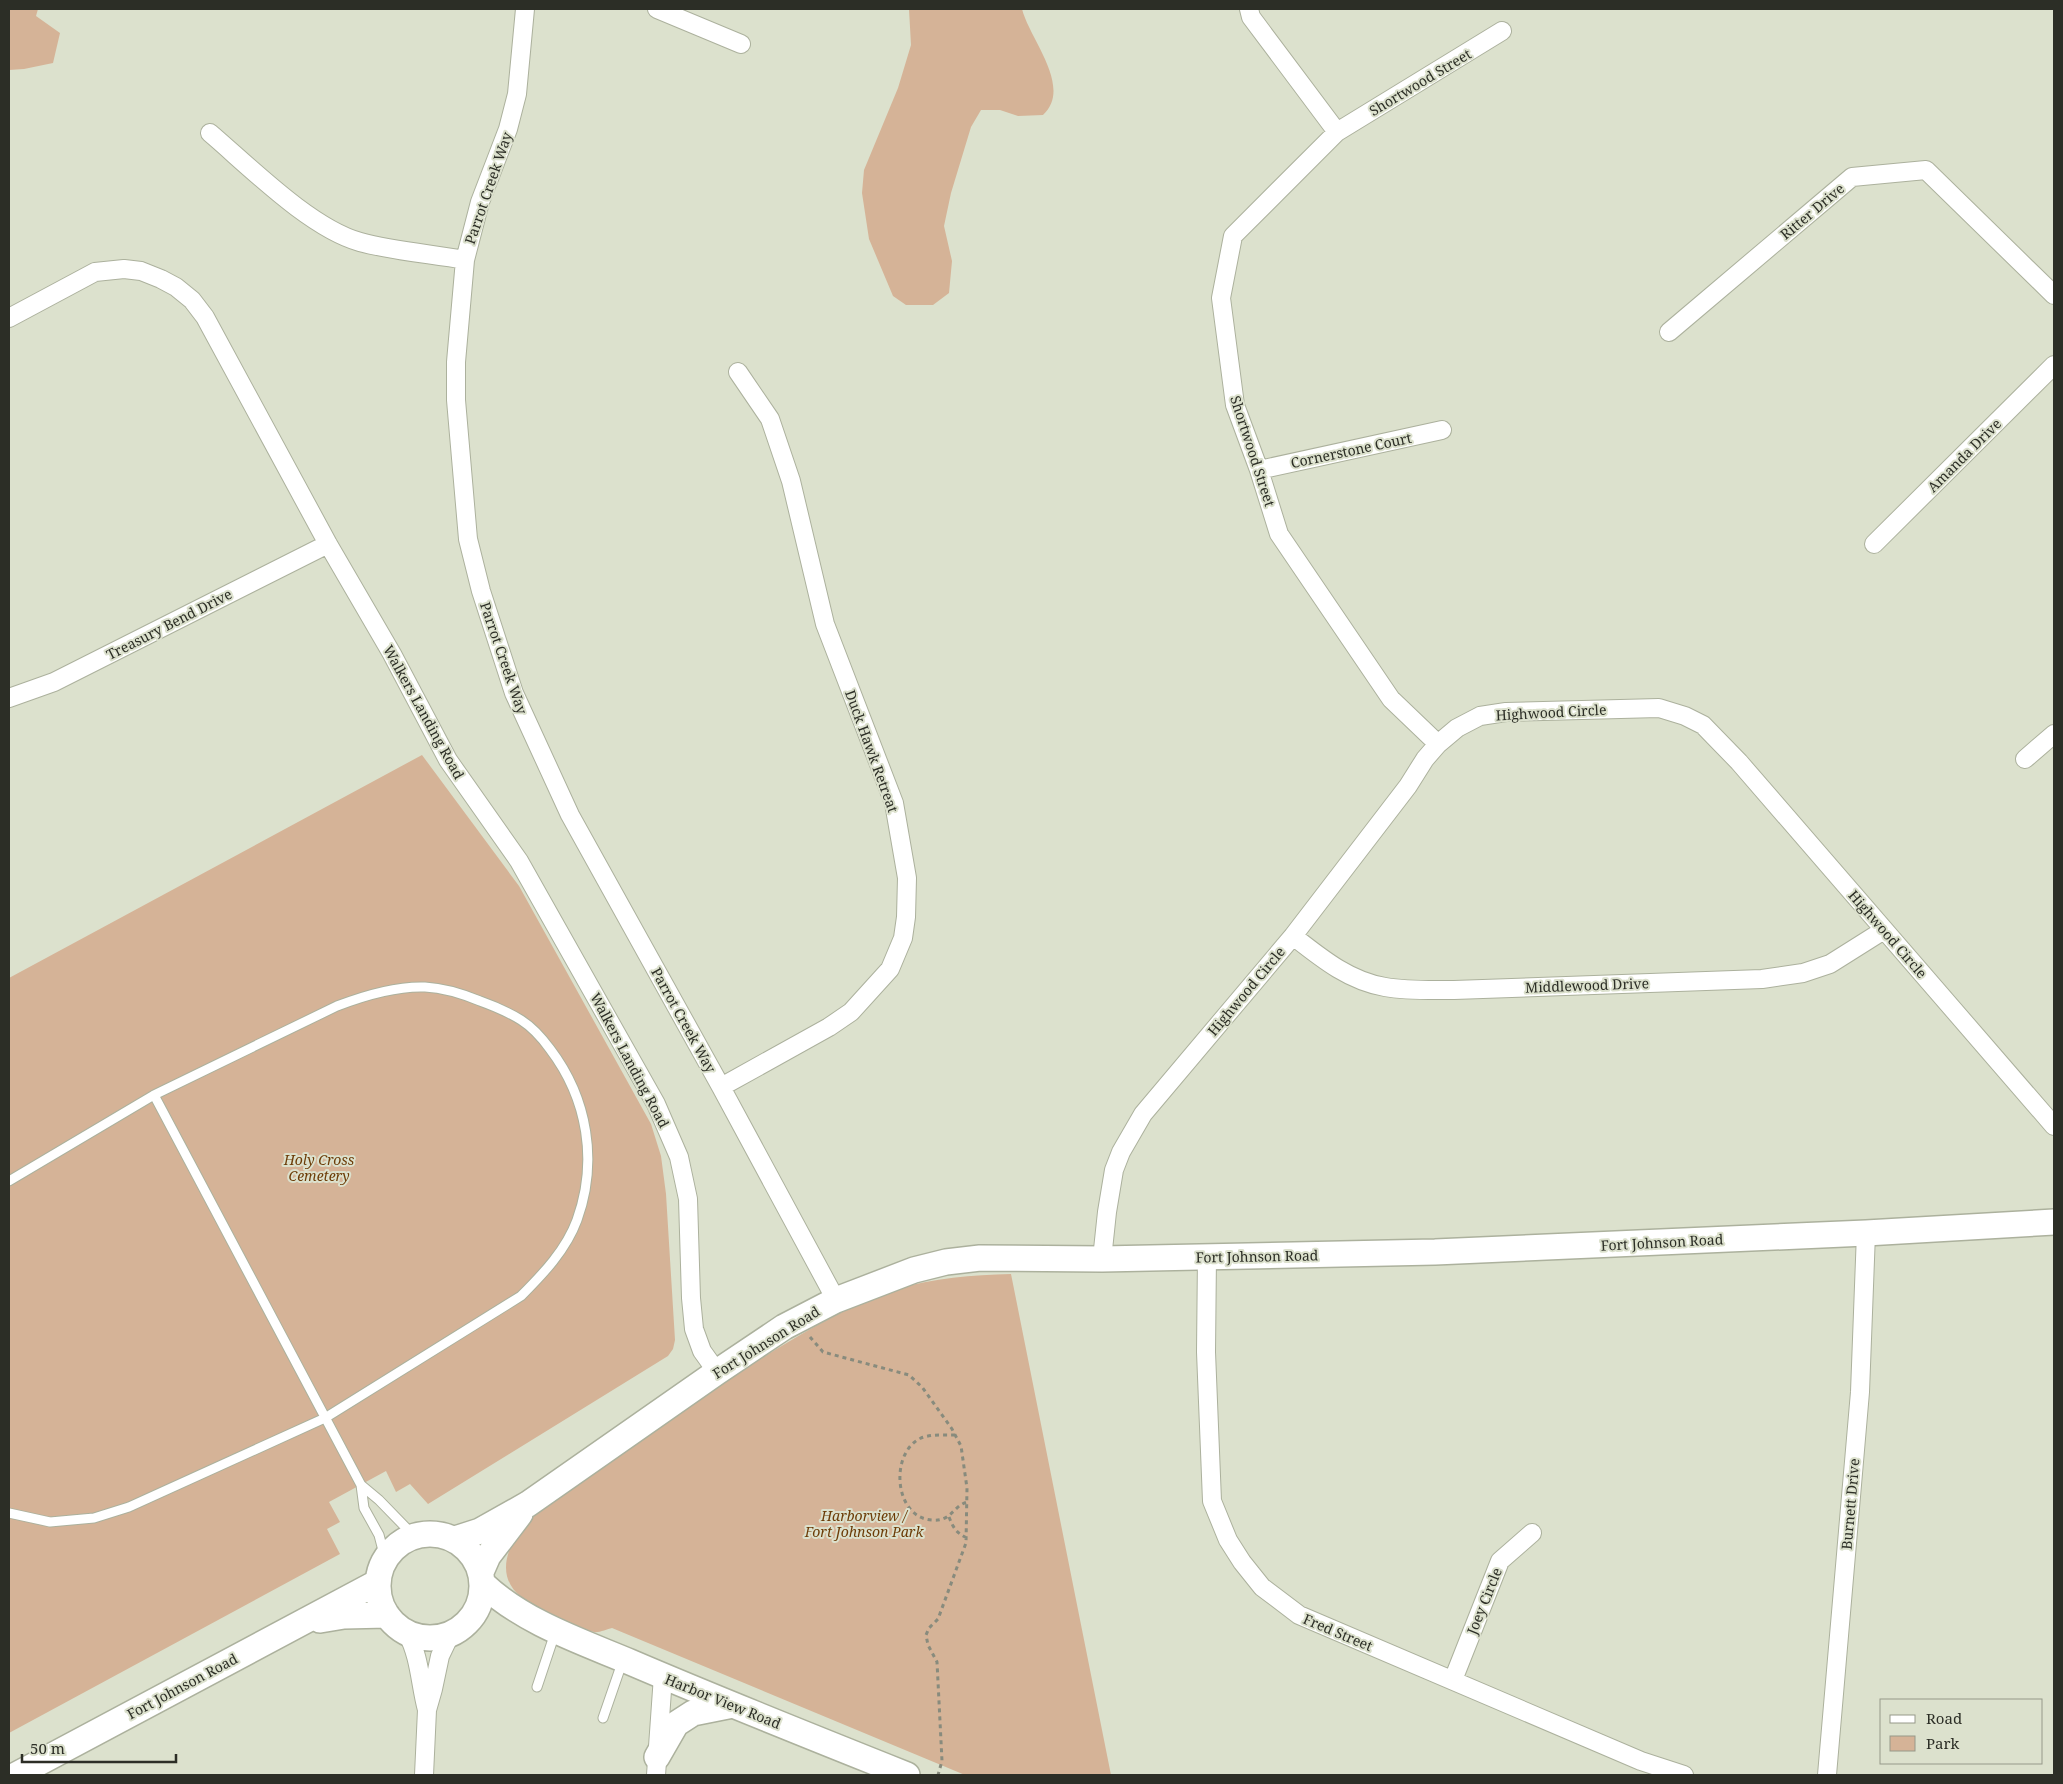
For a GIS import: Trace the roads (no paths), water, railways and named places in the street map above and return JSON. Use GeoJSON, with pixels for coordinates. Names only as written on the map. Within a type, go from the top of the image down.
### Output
{"type":"FeatureCollection","features":[{"type":"Feature","properties":{"kind":"main road","name":"Fort Johnson Road"},"geometry":{"type":"LineString","coordinates":[[455,1539],[480,1531],[528,1504],[716,1372],[799,1320],[836,1300],[914,1270],[946,1262],[980,1258],[1102,1259],[1435,1252],[1866,1233],[2054,1222]]}},
{"type":"Feature","properties":{"kind":"main road","name":"Fort Johnson Road"},"geometry":{"type":"LineString","coordinates":[[482,1578],[488,1556],[528,1504]]}},
{"type":"Feature","properties":{"kind":"main road"},"geometry":{"type":"LineString","coordinates":[[428,1533],[442,1534],[455,1539],[471,1553],[482,1578],[482,1600],[476,1614],[458,1630],[436,1638],[422,1638],[396,1626],[387,1615],[380,1599],[378,1582],[385,1558],[402,1541],[414,1536],[428,1533]]}},
{"type":"Feature","properties":{"kind":"main road","name":"Harbor View Road"},"geometry":{"type":"LineString","coordinates":[[482,1578],[498,1598],[549,1627],[624,1660],[906,1775]]}},
{"type":"Feature","properties":{"kind":"main road","name":"Fort Johnson Road"},"geometry":{"type":"LineString","coordinates":[[16,1775],[378,1582]]}},
{"type":"Feature","properties":{"kind":"main road","name":"Fort Johnson Road"},"geometry":{"type":"LineString","coordinates":[[295,1626],[344,1616],[387,1615]]}},
{"type":"Feature","properties":{"kind":"main road","name":"Harbor View Road"},"geometry":{"type":"LineString","coordinates":[[458,1630],[481,1620],[498,1618],[549,1627]]}},
{"type":"Feature","properties":{"kind":"main road"},"geometry":{"type":"LineString","coordinates":[[656,1766],[676,1724],[693,1713],[733,1705]]}},
{"type":"Feature","properties":{"kind":"street","name":"Parrot Creek Way"},"geometry":{"type":"LineString","coordinates":[[525,9],[518,94],[508,129],[480,202],[465,260],[456,362],[456,400],[468,539],[481,591],[514,693],[570,815],[721,1087],[836,1300]]}},
{"type":"Feature","properties":{"kind":"street"},"geometry":{"type":"LineString","coordinates":[[657,9],[741,44]]}},
{"type":"Feature","properties":{"kind":"street"},"geometry":{"type":"LineString","coordinates":[[1249,9],[1251,17],[1337,132]]}},
{"type":"Feature","properties":{"kind":"street","name":"Shortwood Street"},"geometry":{"type":"LineString","coordinates":[[1438,744],[1391,699],[1279,534],[1259,470],[1235,405],[1221,298],[1232,236],[1337,132],[1502,31]]}},
{"type":"Feature","properties":{"kind":"street"},"geometry":{"type":"LineString","coordinates":[[210,133],[292,203],[335,232],[360,242],[465,260]]}},
{"type":"Feature","properties":{"kind":"street","name":"Ritter Drive"},"geometry":{"type":"LineString","coordinates":[[1669,332],[1852,177],[1926,170],[2054,295]]}},
{"type":"Feature","properties":{"kind":"street","name":"Walkers Landing Road"},"geometry":{"type":"LineString","coordinates":[[9,318],[95,272],[124,269],[141,271],[160,278],[176,287],[192,300],[205,317],[328,544],[392,654],[448,760],[520,861],[656,1104],[679,1157],[688,1199],[691,1298],[694,1329],[702,1351],[716,1372]]}},
{"type":"Feature","properties":{"kind":"street","name":"Amanda Drive"},"geometry":{"type":"LineString","coordinates":[[1874,544],[2054,365]]}},
{"type":"Feature","properties":{"kind":"street","name":"Duck Hawk Retreat"},"geometry":{"type":"LineString","coordinates":[[721,1087],[829,1027],[852,1012],[890,969],[903,938],[906,917],[907,878],[894,803],[825,624],[791,481],[770,419],[738,372]]}},
{"type":"Feature","properties":{"kind":"street","name":"Cornerstone Court"},"geometry":{"type":"LineString","coordinates":[[1259,470],[1442,430]]}},
{"type":"Feature","properties":{"kind":"street","name":"Treasury Bend Drive"},"geometry":{"type":"LineString","coordinates":[[9,698],[54,682],[328,544]]}},
{"type":"Feature","properties":{"kind":"street","name":"Highwood Circle"},"geometry":{"type":"LineString","coordinates":[[1102,1259],[1114,1170],[1131,1131],[1143,1114],[1293,936],[1438,744],[1457,728],[1480,716],[1506,712],[1659,708],[1685,716],[1703,725],[1739,762],[2054,1126]]}},
{"type":"Feature","properties":{"kind":"street"},"geometry":{"type":"LineString","coordinates":[[2025,759],[2054,734]]}},
{"type":"Feature","properties":{"kind":"street","name":"Middlewood Drive"},"geometry":{"type":"LineString","coordinates":[[1293,936],[1324,961],[1349,975],[1369,982],[1384,987],[1413,990],[1454,990],[1762,978],[1802,973],[1830,964],[1884,930]]}},
{"type":"Feature","properties":{"kind":"street","name":"Burnett Drive"},"geometry":{"type":"LineString","coordinates":[[1827,1775],[1860,1392],[1866,1233]]}},
{"type":"Feature","properties":{"kind":"street","name":"Fred Street"},"geometry":{"type":"LineString","coordinates":[[1207,1256],[1206,1352],[1212,1501],[1228,1540],[1262,1587],[1299,1615],[1641,1761],[1684,1775]]}},
{"type":"Feature","properties":{"kind":"street","name":"Joey Circle"},"geometry":{"type":"LineString","coordinates":[[1453,1680],[1500,1561],[1532,1533]]}},
{"type":"Feature","properties":{"kind":"street"},"geometry":{"type":"LineString","coordinates":[[424,1775],[427,1710],[434,1690],[440,1656],[458,1630]]}},
{"type":"Feature","properties":{"kind":"street"},"geometry":{"type":"LineString","coordinates":[[408,1633],[419,1665],[421,1689],[427,1710]]}},
{"type":"Feature","properties":{"kind":"street"},"geometry":{"type":"LineString","coordinates":[[656,1766],[663,1676]]}},
{"type":"Feature","properties":{"kind":"lane"},"geometry":{"type":"LineString","coordinates":[[9,1180],[154,1095],[337,1006],[367,995],[425,987],[461,994],[494,1006],[522,1020],[543,1039],[561,1064],[575,1091],[587,1131],[589,1159],[585,1191],[576,1222],[561,1251],[521,1296],[325,1418],[129,1507],[94,1518],[50,1522],[9,1513]]}},
{"type":"Feature","properties":{"kind":"lane"},"geometry":{"type":"LineString","coordinates":[[154,1095],[361,1485],[364,1508],[379,1535],[385,1558]]}},
{"type":"Feature","properties":{"kind":"lane"},"geometry":{"type":"LineString","coordinates":[[361,1485],[379,1500],[414,1536]]}},
{"type":"Feature","properties":{"kind":"lane"},"geometry":{"type":"LineString","coordinates":[[537,1687],[549,1627]]}},
{"type":"Feature","properties":{"kind":"lane"},"geometry":{"type":"LineString","coordinates":[[603,1718],[624,1660]]}},
{"type":"Feature","properties":{"kind":"park label","name":"Holy Cross Cemetery"},"geometry":{"type":"Point","coordinates":[319,1168]}},
{"type":"Feature","properties":{"kind":"park label","name":"Harborview / Fort Johnson Park"},"geometry":{"type":"Point","coordinates":[864,1524]}}]}
